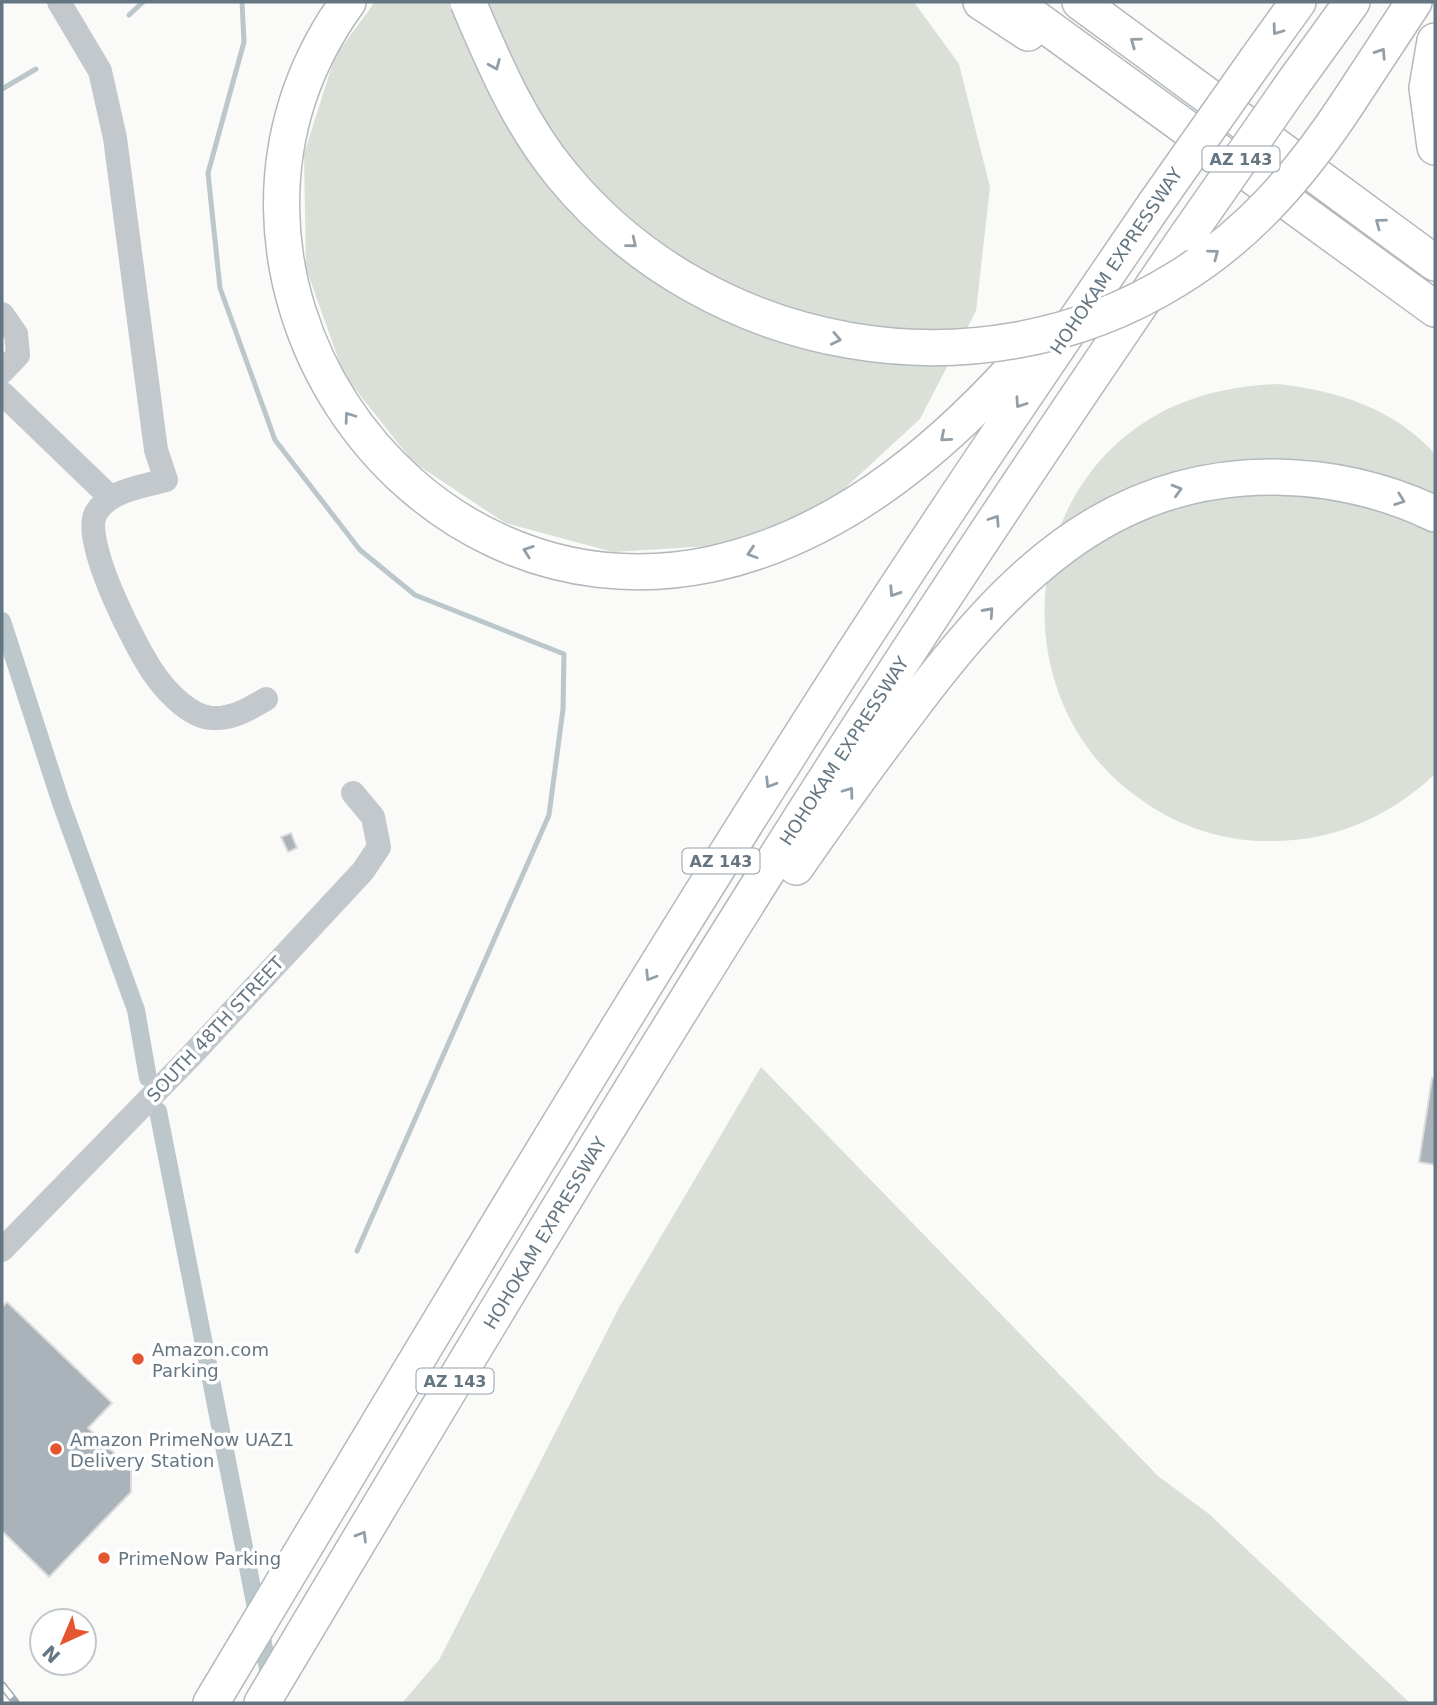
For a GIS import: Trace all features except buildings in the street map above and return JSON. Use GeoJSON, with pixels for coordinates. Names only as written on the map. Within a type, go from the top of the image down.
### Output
{"type":"FeatureCollection","features":[{"type":"Feature","properties":{"kind":"highway"},"geometry":{"type":"LineString","coordinates":[[348,2],[329,31],[306,80],[297,107],[285,166],[284,244],[288,275],[304,333],[341,407],[397,473],[465,523],[513,546],[561,560],[632,570],[709,565],[779,544],[839,513],[926,453],[985,400],[1154,204]]}},
{"type":"Feature","properties":{"kind":"highway"},"geometry":{"type":"LineString","coordinates":[[468,2],[496,69],[520,115],[562,175],[618,233],[665,268],[723,301],[790,327],[860,344],[932,348],[1022,340],[1068,328],[1133,303],[1211,256],[1263,212],[1305,164],[1414,2]]}},
{"type":"Feature","properties":{"kind":"highway"},"geometry":{"type":"LineString","coordinates":[[981,2],[1125,100],[1247,171]]}},
{"type":"Feature","properties":{"kind":"highway"},"geometry":{"type":"LineString","coordinates":[[1013,2],[1435,309]]}},
{"type":"Feature","properties":{"kind":"highway"},"geometry":{"type":"LineString","coordinates":[[1080,2],[1435,263]]}},
{"type":"Feature","properties":{"kind":"highway","name":"HOHOKAM EXPRESSWAY"},"geometry":{"type":"LineString","coordinates":[[211,1703],[577,1095],[783,763],[936,527],[1154,204],[1298,2]]}},
{"type":"Feature","properties":{"kind":"highway","name":"HOHOKAM EXPRESSWAY"},"geometry":{"type":"LineString","coordinates":[[262,1703],[584,1167],[890,679],[1189,233],[1352,2]]}},
{"type":"Feature","properties":{"kind":"highway"},"geometry":{"type":"LineString","coordinates":[[1435,41],[1427,88],[1435,147]]}},
{"type":"Feature","properties":{"kind":"highway"},"geometry":{"type":"LineString","coordinates":[[584,1167],[673,1056],[787,880],[922,693],[1011,588],[1056,549],[1105,518],[1133,505],[1186,488],[1238,478],[1293,477],[1348,484],[1399,499],[1435,514]]}},
{"type":"Feature","properties":{"kind":"highway"},"geometry":{"type":"LineString","coordinates":[[184,1703],[227,1643],[313,1534]]}},
{"type":"Feature","properties":{"kind":"highway"},"geometry":{"type":"LineString","coordinates":[[277,1703],[327,1595]]}},
{"type":"Feature","properties":{"kind":"street"},"geometry":{"type":"LineString","coordinates":[[59,2],[100,71],[115,138],[154,439],[166,480],[111,498],[94,515],[91,528],[93,544],[108,585],[157,678],[185,706],[211,718],[237,715],[266,699]]}},
{"type":"Feature","properties":{"kind":"street"},"geometry":{"type":"LineString","coordinates":[[2,314],[16,334],[18,355],[2,372]]}},
{"type":"Feature","properties":{"kind":"street"},"geometry":{"type":"LineString","coordinates":[[2,393],[111,498]]}},
{"type":"Feature","properties":{"kind":"street","name":"SOUTH 48TH STREET"},"geometry":{"type":"LineString","coordinates":[[2,1250],[188,1059],[363,871],[379,847],[373,817],[353,793]]}},
{"type":"Feature","properties":{"kind":"shaded area"},"geometry":{"type":"Polygon","coordinates":[[[375,2],[914,2],[959,64],[990,187],[976,311],[920,419],[832,500],[726,545],[613,552],[505,523],[413,462],[344,375],[306,268],[304,154],[335,56],[375,2]]]}},
{"type":"Feature","properties":{"kind":"shaded area"},"geometry":{"type":"Polygon","coordinates":[[[1279,384],[1344,397],[1364,405],[1402,425],[1435,454],[1435,774],[1397,804],[1356,825],[1311,838],[1263,841],[1212,834],[1165,815],[1136,796],[1094,756],[1065,709],[1049,657],[1045,602],[1053,548],[1074,497],[1107,453],[1153,417],[1183,402],[1230,389],[1279,384]]]}},
{"type":"Feature","properties":{"kind":"shaded area"},"geometry":{"type":"Polygon","coordinates":[[[761,1067],[1158,1476],[1209,1514],[1410,1703],[402,1703],[439,1660],[620,1306],[761,1067]]]}},
{"type":"Feature","properties":{"kind":"waterway"},"geometry":{"type":"LineString","coordinates":[[129,15],[143,2]]}},
{"type":"Feature","properties":{"kind":"waterway"},"geometry":{"type":"LineString","coordinates":[[242,2],[244,42],[208,173],[220,288],[275,440],[360,550],[415,595],[564,654],[563,709],[549,815],[357,1251]]}},
{"type":"Feature","properties":{"kind":"waterway"},"geometry":{"type":"LineString","coordinates":[[2,89],[36,69]]}},
{"type":"Feature","properties":{"kind":"waterway"},"geometry":{"type":"LineString","coordinates":[[2,621],[61,803],[136,1010],[148,1078]]}},
{"type":"Feature","properties":{"kind":"waterway"},"geometry":{"type":"LineString","coordinates":[[158,1111],[271,1684]]}},
{"type":"Feature","properties":{"kind":"railway"},"geometry":{"type":"LineString","coordinates":[[2,1685],[16,1703]]}},
{"type":"Feature","properties":{"kind":"place","name":"Amazon.com Parking"},"geometry":{"type":"Point","coordinates":[138,1359]}},
{"type":"Feature","properties":{"kind":"place","name":"Amazon PrimeNow UAZ1 Delivery Station"},"geometry":{"type":"Point","coordinates":[56,1449]}},
{"type":"Feature","properties":{"kind":"place","name":"PrimeNow Parking"},"geometry":{"type":"Point","coordinates":[104,1558]}}]}
